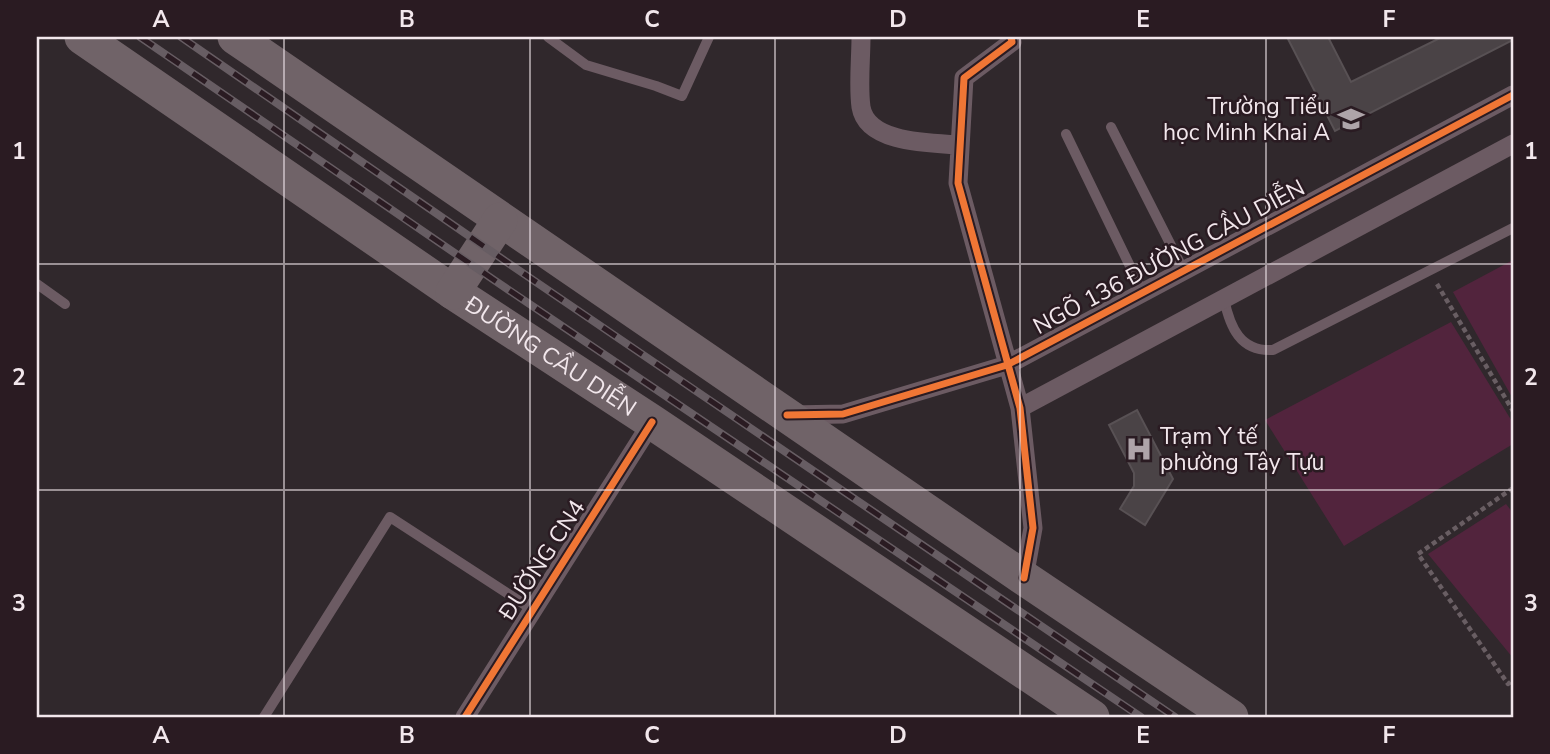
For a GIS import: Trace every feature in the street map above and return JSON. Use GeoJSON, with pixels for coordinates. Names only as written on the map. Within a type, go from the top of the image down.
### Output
{"type":"FeatureCollection","features":[{"type":"Feature","properties":{"kind":"highway","name":"ĐƯỜNG CẦU DIỄN"},"geometry":{"type":"LineString","coordinates":[[82,37],[453,292],[1092,717]]}},
{"type":"Feature","properties":{"kind":"highway"},"geometry":{"type":"LineString","coordinates":[[234,37],[1024,579],[1231,717]]}},
{"type":"Feature","properties":{"kind":"highway"},"geometry":{"type":"LineString","coordinates":[[453,292],[500,220]]}},
{"type":"Feature","properties":{"kind":"street"},"geometry":{"type":"LineString","coordinates":[[861,37],[862,110],[870,124],[892,137],[924,143],[960,145]]}},
{"type":"Feature","properties":{"kind":"street"},"geometry":{"type":"LineString","coordinates":[[1011,37],[1012,43],[964,78],[958,183],[1020,408],[1033,528],[1024,579]]}},
{"type":"Feature","properties":{"kind":"street","name":"NGÕ 136 ĐƯỜNG CẦU DIỄN"},"geometry":{"type":"LineString","coordinates":[[786,415],[843,414],[1007,365],[1513,95]]}},
{"type":"Feature","properties":{"kind":"street"},"geometry":{"type":"LineString","coordinates":[[1020,408],[1513,144]]}},
{"type":"Feature","properties":{"kind":"street","name":"ĐƯỜNG CN4"},"geometry":{"type":"LineString","coordinates":[[465,717],[652,422]]}},
{"type":"Feature","properties":{"kind":"lane"},"geometry":{"type":"LineString","coordinates":[[548,37],[586,65],[682,96],[709,37]]}},
{"type":"Feature","properties":{"kind":"lane"},"geometry":{"type":"LineString","coordinates":[[1111,127],[1184,271]]}},
{"type":"Feature","properties":{"kind":"lane"},"geometry":{"type":"LineString","coordinates":[[1066,134],[1143,293]]}},
{"type":"Feature","properties":{"kind":"lane"},"geometry":{"type":"LineString","coordinates":[[1224,299],[1229,323],[1243,341],[1259,351],[1273,350],[1513,228]]}},
{"type":"Feature","properties":{"kind":"lane"},"geometry":{"type":"LineString","coordinates":[[37,284],[65,304]]}},
{"type":"Feature","properties":{"kind":"lane"},"geometry":{"type":"LineString","coordinates":[[264,717],[390,517],[533,610]]}},
{"type":"Feature","properties":{"kind":"path"},"geometry":{"type":"LineString","coordinates":[[1429,271],[1513,411]]}},
{"type":"Feature","properties":{"kind":"path"},"geometry":{"type":"LineString","coordinates":[[1513,488],[1418,554],[1508,684],[1513,680]]}},
{"type":"Feature","properties":{"kind":"shaded area"},"geometry":{"type":"Polygon","coordinates":[[[1513,260],[1513,399],[1453,292],[1513,260]]]}},
{"type":"Feature","properties":{"kind":"shaded area"},"geometry":{"type":"Polygon","coordinates":[[[1451,322],[1513,423],[1513,444],[1344,546],[1265,420],[1451,322]]]}},
{"type":"Feature","properties":{"kind":"shaded area"},"geometry":{"type":"Polygon","coordinates":[[[1506,504],[1513,513],[1513,658],[1428,554],[1506,504]]]}},
{"type":"Feature","properties":{"kind":"building"},"geometry":{"type":"Polygon","coordinates":[[[1287,37],[1328,37],[1351,82],[1442,37],[1513,37],[1513,40],[1335,131],[1287,37]]]}},
{"type":"Feature","properties":{"kind":"building","name":"Trạm Y tế phường Tây Tựu"},"geometry":{"type":"Polygon","coordinates":[[[1137,410],[1173,479],[1145,525],[1120,509],[1134,486],[1134,473],[1109,425],[1137,410]]]}},
{"type":"Feature","properties":{"kind":"railway"},"geometry":{"type":"LineString","coordinates":[[140,37],[1141,717]]}},
{"type":"Feature","properties":{"kind":"railway"},"geometry":{"type":"LineString","coordinates":[[181,37],[1175,717]]}},
{"type":"Feature","properties":{"kind":"cycle path"},"geometry":{"type":"LineString","coordinates":[[1011,37],[1012,42],[964,78],[958,183],[1020,408],[1033,528],[1024,578]]}},
{"type":"Feature","properties":{"kind":"cycle path"},"geometry":{"type":"LineString","coordinates":[[787,415],[843,414],[1007,365],[1513,95]]}},
{"type":"Feature","properties":{"kind":"cycle path"},"geometry":{"type":"LineString","coordinates":[[465,717],[652,422]]}},
{"type":"Feature","properties":{"kind":"place","name":"Trường Tiểu học Minh Khai A"},"geometry":{"type":"Point","coordinates":[1351,119]}},
{"type":"Feature","properties":{"kind":"place","name":"Trạm Y tế phường Tây Tựu"},"geometry":{"type":"Point","coordinates":[1139,449]}}]}
